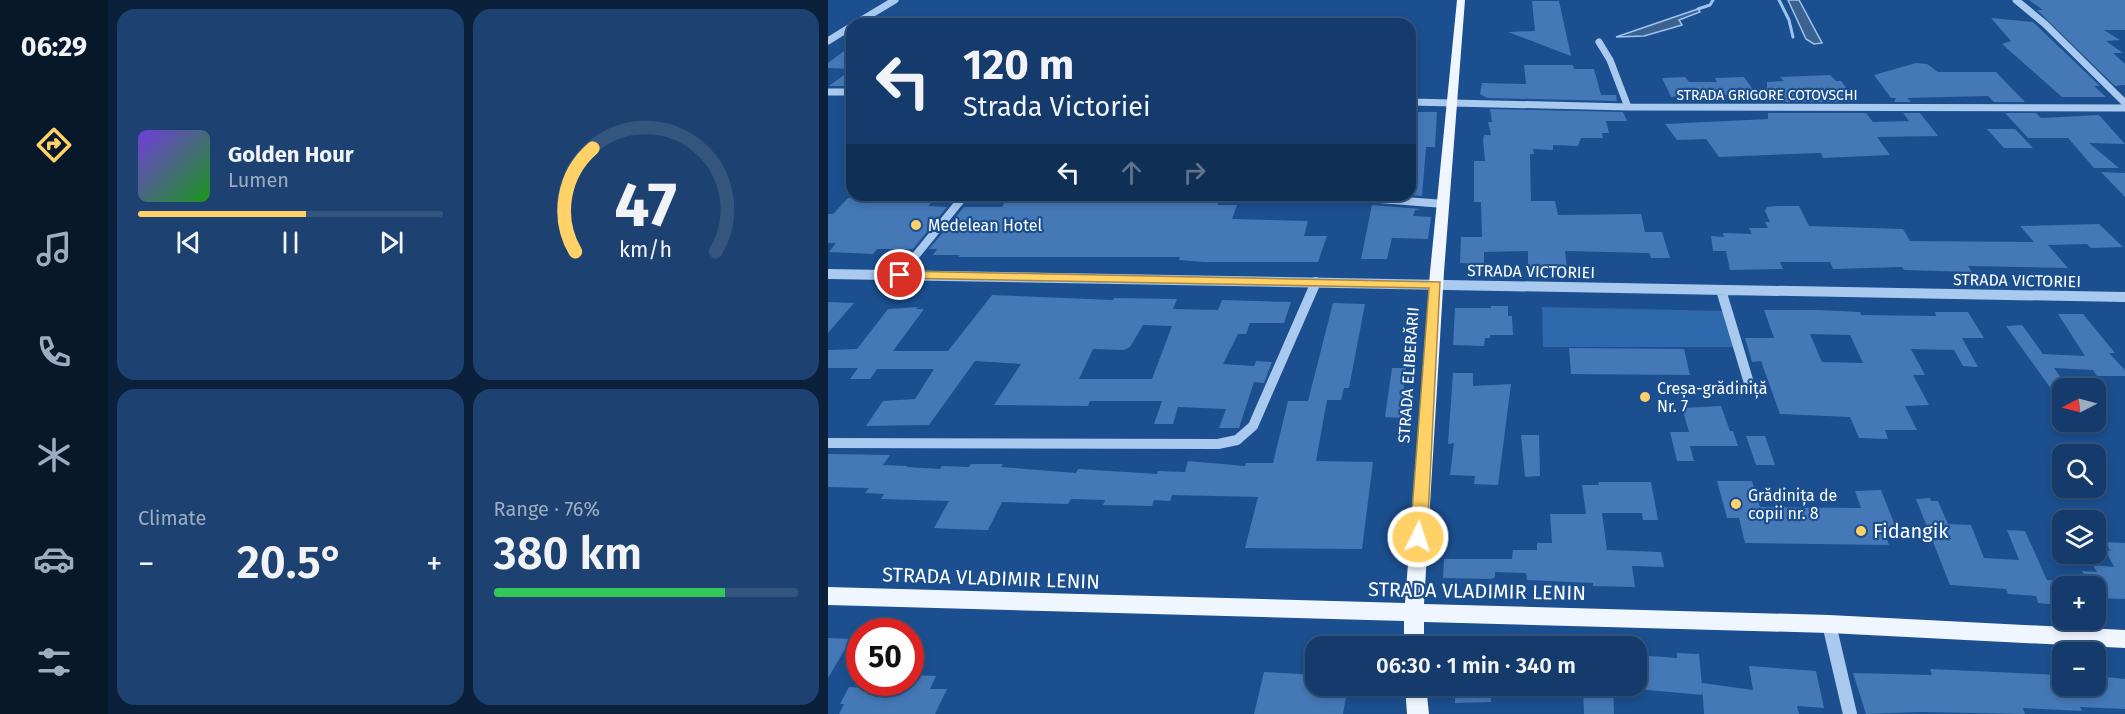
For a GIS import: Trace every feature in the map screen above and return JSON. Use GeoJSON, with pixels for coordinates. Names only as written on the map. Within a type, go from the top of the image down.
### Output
{"type":"FeatureCollection","features":[{"type":"Feature","properties":{"kind":"main road","name":"STRADA ELIBERĂRII"},"geometry":{"type":"LineString","coordinates":[[1414,636],[1436,285],[1461,0]]}},
{"type":"Feature","properties":{"kind":"main road","name":"STRADA VLADIMIR LENIN"},"geometry":{"type":"LineString","coordinates":[[828,596],[1829,624],[2125,639]]}},
{"type":"Feature","properties":{"kind":"main road"},"geometry":{"type":"LineString","coordinates":[[1417,696],[1418,714]]}},
{"type":"Feature","properties":{"kind":"street"},"geometry":{"type":"LineString","coordinates":[[865,18],[895,0]]}},
{"type":"Feature","properties":{"kind":"street"},"geometry":{"type":"LineString","coordinates":[[2016,0],[2045,24],[2125,106]]}},
{"type":"Feature","properties":{"kind":"street"},"geometry":{"type":"LineString","coordinates":[[828,41],[846,29]]}},
{"type":"Feature","properties":{"kind":"street"},"geometry":{"type":"LineString","coordinates":[[1599,42],[1610,60],[1629,107]]}},
{"type":"Feature","properties":{"kind":"street"},"geometry":{"type":"LineString","coordinates":[[828,92],[846,92]]}},
{"type":"Feature","properties":{"kind":"street","name":"STRADA GRIGORE COTOVSCHI"},"geometry":{"type":"LineString","coordinates":[[1416,102],[1629,107],[2125,106]]}},
{"type":"Feature","properties":{"kind":"street"},"geometry":{"type":"LineString","coordinates":[[900,275],[959,201]]}},
{"type":"Feature","properties":{"kind":"street"},"geometry":{"type":"LineString","coordinates":[[1405,201],[1444,204]]}},
{"type":"Feature","properties":{"kind":"street","name":"STRADA VICTORIEI"},"geometry":{"type":"LineString","coordinates":[[828,274],[2125,297]]}},
{"type":"Feature","properties":{"kind":"street"},"geometry":{"type":"LineString","coordinates":[[828,443],[1218,444],[1237,440],[1253,426],[1316,282]]}},
{"type":"Feature","properties":{"kind":"street"},"geometry":{"type":"LineString","coordinates":[[1721,290],[1749,383]]}},
{"type":"Feature","properties":{"kind":"street"},"geometry":{"type":"LineString","coordinates":[[1829,624],[1850,714]]}},
{"type":"Feature","properties":{"kind":"shaded area"},"geometry":{"type":"Polygon","coordinates":[[[1788,0],[1799,0],[1822,43],[1814,44],[1806,39],[1788,0]]]}},
{"type":"Feature","properties":{"kind":"shaded area"},"geometry":{"type":"Polygon","coordinates":[[[1698,9],[1700,12],[1679,20],[1682,25],[1644,36],[1616,37],[1698,9]]]}},
{"type":"Feature","properties":{"kind":"shaded area"},"geometry":{"type":"Polygon","coordinates":[[[1542,307],[1726,311],[1735,347],[1543,347],[1542,307]]]}},
{"type":"Feature","properties":{"kind":"building"},"geometry":{"type":"Polygon","coordinates":[[[2029,0],[2125,0],[2125,30],[2104,30],[2120,40],[2106,41],[2123,53],[2113,53],[2125,64],[2125,85],[2115,86],[2037,10],[2043,10],[2029,0]]]}},
{"type":"Feature","properties":{"kind":"building"},"geometry":{"type":"Polygon","coordinates":[[[1532,1],[1559,1],[1571,56],[1508,32],[1535,31],[1532,1]]]}},
{"type":"Feature","properties":{"kind":"building"},"geometry":{"type":"Polygon","coordinates":[[[1991,18],[2033,22],[2100,86],[2094,86],[2106,97],[2062,97],[2002,44],[2011,41],[1991,18]]]}},
{"type":"Feature","properties":{"kind":"building"},"geometry":{"type":"Polygon","coordinates":[[[846,50],[846,69],[828,68],[828,63],[846,50]]]}},
{"type":"Feature","properties":{"kind":"building"},"geometry":{"type":"Polygon","coordinates":[[[1916,63],[1927,64],[1938,72],[1996,72],[2025,102],[1994,102],[1988,96],[1907,98],[1911,102],[1894,102],[1896,98],[1891,98],[1874,75],[1916,63]]]}},
{"type":"Feature","properties":{"kind":"building"},"geometry":{"type":"Polygon","coordinates":[[[1524,65],[1573,65],[1574,69],[1594,69],[1601,95],[1616,95],[1617,101],[1487,98],[1480,94],[1482,83],[1526,84],[1524,65]]]}},
{"type":"Feature","properties":{"kind":"building"},"geometry":{"type":"Polygon","coordinates":[[[846,73],[846,86],[829,86],[846,73]]]}},
{"type":"Feature","properties":{"kind":"building"},"geometry":{"type":"Polygon","coordinates":[[[1830,75],[1836,81],[1841,81],[1857,102],[1767,102],[1767,82],[1784,81],[1780,77],[1830,75]]]}},
{"type":"Feature","properties":{"kind":"building"},"geometry":{"type":"Polygon","coordinates":[[[1685,77],[1689,82],[1717,82],[1715,78],[1744,77],[1756,94],[1671,97],[1662,78],[1685,77]]]}},
{"type":"Feature","properties":{"kind":"building"},"geometry":{"type":"Polygon","coordinates":[[[1490,109],[1623,112],[1627,121],[1606,121],[1609,133],[1602,133],[1603,138],[1581,138],[1578,146],[1553,145],[1553,150],[1533,149],[1534,154],[1530,154],[1531,201],[1555,201],[1558,215],[1641,214],[1645,232],[1662,232],[1670,258],[1651,258],[1649,253],[1565,251],[1567,268],[1528,267],[1528,251],[1484,252],[1484,264],[1460,263],[1461,237],[1482,237],[1481,202],[1474,202],[1474,161],[1485,161],[1483,140],[1484,135],[1491,135],[1488,122],[1492,122],[1490,109]]]}},
{"type":"Feature","properties":{"kind":"building"},"geometry":{"type":"Polygon","coordinates":[[[1416,112],[1437,112],[1435,147],[1426,147],[1422,196],[1416,196],[1416,112]]]}},
{"type":"Feature","properties":{"kind":"building"},"geometry":{"type":"Polygon","coordinates":[[[1768,113],[1866,113],[1873,122],[1909,121],[1903,113],[1920,113],[1938,136],[1877,137],[1890,155],[1823,158],[1821,153],[1719,157],[1706,139],[1677,140],[1665,124],[1768,119],[1768,113]]]}},
{"type":"Feature","properties":{"kind":"building"},"geometry":{"type":"Polygon","coordinates":[[[2005,113],[2036,113],[2041,118],[2099,115],[2125,144],[2089,143],[2119,168],[2094,168],[2068,138],[2028,138],[2005,113]]]}},
{"type":"Feature","properties":{"kind":"building"},"geometry":{"type":"Polygon","coordinates":[[[1987,129],[2015,129],[2033,148],[2004,148],[1987,129]]]}},
{"type":"Feature","properties":{"kind":"building"},"geometry":{"type":"Polygon","coordinates":[[[2101,172],[2125,173],[2125,197],[2101,172]]]}},
{"type":"Feature","properties":{"kind":"building"},"geometry":{"type":"Polygon","coordinates":[[[846,200],[933,201],[928,206],[947,207],[913,249],[877,249],[873,254],[829,252],[836,243],[828,243],[828,214],[833,214],[846,200]]]}},
{"type":"Feature","properties":{"kind":"building"},"geometry":{"type":"Polygon","coordinates":[[[1005,201],[1218,201],[1218,205],[1237,205],[1232,219],[1308,221],[1304,236],[1327,236],[1318,262],[1204,262],[1179,260],[1180,257],[958,257],[960,255],[933,255],[937,249],[929,249],[964,207],[1002,207],[1005,201]]]}},
{"type":"Feature","properties":{"kind":"building"},"geometry":{"type":"Polygon","coordinates":[[[1372,205],[1421,209],[1415,210],[1413,216],[1431,217],[1428,239],[1392,238],[1387,259],[1361,259],[1372,205]]]}},
{"type":"Feature","properties":{"kind":"building"},"geometry":{"type":"Polygon","coordinates":[[[1799,206],[1809,226],[1903,229],[1910,241],[2034,242],[2020,226],[2099,224],[2123,247],[2091,248],[2087,244],[2048,245],[2068,268],[1968,266],[1972,272],[1904,270],[1902,267],[1833,269],[1830,262],[1780,262],[1783,269],[1730,270],[1726,251],[1713,251],[1711,236],[1724,237],[1723,233],[1752,234],[1749,228],[1768,228],[1765,222],[1770,222],[1765,211],[1767,207],[1799,206]]]}},
{"type":"Feature","properties":{"kind":"building"},"geometry":{"type":"Polygon","coordinates":[[[992,295],[1113,300],[1114,298],[1177,299],[1173,309],[1218,310],[1222,300],[1291,302],[1284,323],[1250,323],[1246,334],[1238,334],[1223,364],[1254,366],[1256,361],[1272,362],[1264,383],[1254,382],[1239,428],[1219,428],[1226,409],[1178,407],[1173,424],[1154,424],[1162,401],[1090,401],[1088,406],[994,405],[1021,364],[975,361],[929,425],[866,426],[883,401],[915,399],[934,369],[877,369],[870,379],[850,379],[858,368],[828,368],[828,350],[857,349],[888,309],[918,307],[916,309],[924,309],[893,351],[948,351],[992,295]],[[1143,325],[1130,347],[1124,350],[1093,349],[1079,379],[1152,379],[1172,326],[1143,325]]]}},
{"type":"Feature","properties":{"kind":"building"},"geometry":{"type":"Polygon","coordinates":[[[828,302],[854,303],[828,333],[828,302]]]}},
{"type":"Feature","properties":{"kind":"building"},"geometry":{"type":"Polygon","coordinates":[[[1333,303],[1365,304],[1349,388],[1344,388],[1341,400],[1327,400],[1316,461],[1373,462],[1362,549],[1245,548],[1258,497],[1172,495],[1170,501],[1154,500],[1152,506],[1103,505],[1105,500],[1071,499],[1068,504],[1002,502],[988,530],[934,528],[949,501],[881,499],[884,494],[865,493],[869,488],[828,487],[828,454],[890,455],[883,465],[908,466],[906,467],[940,469],[942,466],[969,467],[971,464],[1003,464],[1001,467],[1076,473],[1078,469],[1157,474],[1158,471],[1185,472],[1188,461],[1245,466],[1246,463],[1273,463],[1288,401],[1308,401],[1333,303]]]}},
{"type":"Feature","properties":{"kind":"building"},"geometry":{"type":"Polygon","coordinates":[[[1491,306],[1508,306],[1508,316],[1512,316],[1513,335],[1490,335],[1490,338],[1485,338],[1484,346],[1453,345],[1455,308],[1491,308],[1491,306]]]}},
{"type":"Feature","properties":{"kind":"building"},"geometry":{"type":"Polygon","coordinates":[[[1764,310],[1817,310],[1860,312],[1861,315],[1936,316],[1935,312],[1968,312],[1984,338],[1962,338],[1978,367],[1963,366],[1954,350],[1911,349],[1925,375],[1913,375],[1929,405],[1905,406],[1917,430],[1885,430],[1888,439],[1859,438],[1850,417],[1780,414],[1761,361],[1752,362],[1745,338],[1774,338],[1764,310]],[[1810,334],[1822,362],[1863,363],[1850,335],[1810,334]]]}},
{"type":"Feature","properties":{"kind":"building"},"geometry":{"type":"Polygon","coordinates":[[[2058,314],[2083,314],[2115,353],[2109,353],[2125,370],[2125,376],[2097,376],[2093,370],[2054,368],[2061,378],[2052,378],[2052,390],[2006,326],[2022,325],[2043,354],[2085,356],[2058,314]]]}},
{"type":"Feature","properties":{"kind":"building"},"geometry":{"type":"Polygon","coordinates":[[[1569,348],[1684,349],[1690,375],[1571,374],[1569,348]]]}},
{"type":"Feature","properties":{"kind":"building"},"geometry":{"type":"Polygon","coordinates":[[[1392,368],[1406,368],[1401,418],[1385,417],[1392,368]]]}},
{"type":"Feature","properties":{"kind":"building"},"geometry":{"type":"Polygon","coordinates":[[[1453,373],[1473,373],[1473,386],[1511,384],[1498,485],[1474,484],[1475,476],[1450,475],[1454,443],[1448,444],[1453,373]]]}},
{"type":"Feature","properties":{"kind":"building"},"geometry":{"type":"Polygon","coordinates":[[[1721,406],[1738,446],[1690,446],[1694,461],[1677,461],[1670,432],[1689,432],[1682,408],[1721,406]]]}},
{"type":"Feature","properties":{"kind":"building"},"geometry":{"type":"Polygon","coordinates":[[[1521,435],[1539,435],[1540,476],[1525,477],[1521,435]]]}},
{"type":"Feature","properties":{"kind":"building"},"geometry":{"type":"Polygon","coordinates":[[[1746,436],[1765,436],[1775,465],[1756,465],[1746,436]]]}},
{"type":"Feature","properties":{"kind":"building"},"geometry":{"type":"Polygon","coordinates":[[[1717,481],[1752,481],[1760,507],[1861,508],[1855,491],[1881,490],[1896,528],[1883,528],[1889,545],[1745,543],[1739,518],[1727,518],[1717,481]]]}},
{"type":"Feature","properties":{"kind":"building"},"geometry":{"type":"Polygon","coordinates":[[[1598,482],[1651,482],[1658,520],[1643,520],[1642,513],[1602,513],[1607,550],[1661,552],[1664,567],[1632,566],[1635,587],[1527,580],[1526,573],[1495,572],[1495,577],[1491,579],[1443,578],[1444,559],[1512,559],[1513,550],[1537,550],[1537,543],[1552,543],[1550,514],[1586,514],[1582,485],[1599,485],[1598,482]]]}},
{"type":"Feature","properties":{"kind":"building"},"geometry":{"type":"Polygon","coordinates":[[[1930,498],[1931,501],[1938,501],[1948,524],[1971,525],[1984,558],[2019,560],[2007,530],[2025,531],[2047,580],[2052,580],[2052,604],[2038,603],[2036,596],[2008,594],[2006,589],[1950,585],[1916,499],[1930,498]]]}},
{"type":"Feature","properties":{"kind":"building"},"geometry":{"type":"Polygon","coordinates":[[[2106,542],[2125,543],[2125,599],[2106,598],[2106,576],[2085,576],[2082,571],[2097,572],[2093,565],[2114,567],[2106,551],[2110,551],[2106,542]]]}},
{"type":"Feature","properties":{"kind":"building"},"geometry":{"type":"Polygon","coordinates":[[[828,638],[846,639],[846,647],[828,678],[828,638]]]}},
{"type":"Feature","properties":{"kind":"building"},"geometry":{"type":"Polygon","coordinates":[[[1677,653],[1699,654],[1703,695],[1647,690],[1647,656],[1677,658],[1677,653]]]}},
{"type":"Feature","properties":{"kind":"building"},"geometry":{"type":"Polygon","coordinates":[[[1749,666],[1816,671],[1824,708],[1797,706],[1799,714],[1704,714],[1702,683],[1753,690],[1749,666]]]}},
{"type":"Feature","properties":{"kind":"building"},"geometry":{"type":"Polygon","coordinates":[[[1930,669],[2052,675],[2052,696],[2106,696],[2106,677],[2125,679],[2125,709],[2080,707],[2082,711],[2023,708],[2025,714],[1921,712],[1866,714],[1853,673],[1932,675],[1930,669]]]}},
{"type":"Feature","properties":{"kind":"building"},"geometry":{"type":"Polygon","coordinates":[[[1264,672],[1305,674],[1305,696],[1346,696],[1343,714],[1254,714],[1264,672]]]}},
{"type":"Feature","properties":{"kind":"building"},"geometry":{"type":"Polygon","coordinates":[[[924,676],[936,676],[930,689],[947,689],[935,714],[839,714],[844,704],[840,704],[846,693],[846,696],[924,696],[924,676]]]}},
{"type":"Feature","properties":{"kind":"building"},"geometry":{"type":"Polygon","coordinates":[[[1455,696],[1491,696],[1491,702],[1455,703],[1455,696]]]}},
{"type":"Feature","properties":{"kind":"building"},"geometry":{"type":"Polygon","coordinates":[[[1583,696],[1613,696],[1614,714],[1584,714],[1583,696]]]}},
{"type":"Feature","properties":{"kind":"waterway"},"geometry":{"type":"LineString","coordinates":[[1698,9],[1710,5],[1713,0]]}},
{"type":"Feature","properties":{"kind":"waterway"},"geometry":{"type":"LineString","coordinates":[[1779,0],[1789,20],[1793,37]]}},
{"type":"Feature","properties":{"kind":"place","name":"Medelean Hotel"},"geometry":{"type":"Point","coordinates":[916,225]}},
{"type":"Feature","properties":{"kind":"place","name":"Creșa-grădiniță Nr. 7"},"geometry":{"type":"Point","coordinates":[1645,397]}},
{"type":"Feature","properties":{"kind":"place","name":"Grădinița de copii nr. 8"},"geometry":{"type":"Point","coordinates":[1736,504]}},
{"type":"Feature","properties":{"kind":"place","name":"Fidangik"},"geometry":{"type":"Point","coordinates":[1861,531]}},
{"type":"Feature","properties":{"kind":"route"},"geometry":{"type":"LineString","coordinates":[[900,275],[1436,285],[1418,537]]}}]}
